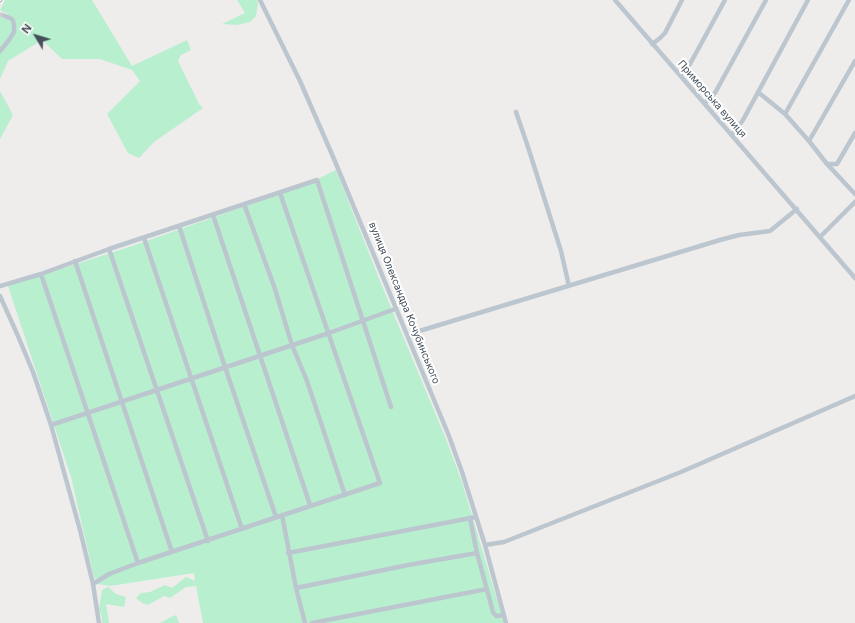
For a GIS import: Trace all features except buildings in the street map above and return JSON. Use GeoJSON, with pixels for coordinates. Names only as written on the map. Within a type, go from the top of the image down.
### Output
{"type":"FeatureCollection","features":[{"type":"Feature","properties":{"kind":"street","name":"вулиця Олександра Кочубинського"},"geometry":{"type":"LineString","coordinates":[[260,0],[306,92],[449,436],[485,545],[506,623]]}},
{"type":"Feature","properties":{"kind":"street","name":"Приморська вулиця"},"geometry":{"type":"LineString","coordinates":[[615,0],[855,278]]}},
{"type":"Feature","properties":{"kind":"street"},"geometry":{"type":"LineString","coordinates":[[652,44],[665,33],[682,0]]}},
{"type":"Feature","properties":{"kind":"street"},"geometry":{"type":"LineString","coordinates":[[680,76],[690,64],[725,0]]}},
{"type":"Feature","properties":{"kind":"street"},"geometry":{"type":"LineString","coordinates":[[705,103],[715,93],[766,0]]}},
{"type":"Feature","properties":{"kind":"street"},"geometry":{"type":"LineString","coordinates":[[732,135],[743,120],[808,0]]}},
{"type":"Feature","properties":{"kind":"street"},"geometry":{"type":"LineString","coordinates":[[785,114],[849,0]]}},
{"type":"Feature","properties":{"kind":"street"},"geometry":{"type":"LineString","coordinates":[[0,51],[14,32],[14,24],[12,20],[5,16]]}},
{"type":"Feature","properties":{"kind":"street"},"geometry":{"type":"LineString","coordinates":[[809,141],[855,61]]}},
{"type":"Feature","properties":{"kind":"street"},"geometry":{"type":"LineString","coordinates":[[758,92],[785,114],[827,164],[855,194]]}},
{"type":"Feature","properties":{"kind":"street"},"geometry":{"type":"LineString","coordinates":[[516,112],[561,251],[569,286]]}},
{"type":"Feature","properties":{"kind":"street"},"geometry":{"type":"LineString","coordinates":[[827,164],[837,164],[855,133]]}},
{"type":"Feature","properties":{"kind":"street"},"geometry":{"type":"LineString","coordinates":[[0,286],[41,274],[109,249],[317,180],[391,407]]}},
{"type":"Feature","properties":{"kind":"street"},"geometry":{"type":"LineString","coordinates":[[92,584],[109,574],[138,563],[380,483],[280,192]]}},
{"type":"Feature","properties":{"kind":"street"},"geometry":{"type":"LineString","coordinates":[[820,237],[855,202]]}},
{"type":"Feature","properties":{"kind":"street"},"geometry":{"type":"LineString","coordinates":[[244,204],[274,286],[292,345],[307,381],[345,495]]}},
{"type":"Feature","properties":{"kind":"street"},"geometry":{"type":"LineString","coordinates":[[416,332],[739,235],[770,231],[797,209]]}},
{"type":"Feature","properties":{"kind":"street"},"geometry":{"type":"LineString","coordinates":[[213,215],[310,505]]}},
{"type":"Feature","properties":{"kind":"street"},"geometry":{"type":"LineString","coordinates":[[179,226],[276,517]]}},
{"type":"Feature","properties":{"kind":"street"},"geometry":{"type":"LineString","coordinates":[[144,238],[242,529]]}},
{"type":"Feature","properties":{"kind":"street"},"geometry":{"type":"LineString","coordinates":[[109,249],[208,541]]}},
{"type":"Feature","properties":{"kind":"street"},"geometry":{"type":"LineString","coordinates":[[75,261],[172,552]]}},
{"type":"Feature","properties":{"kind":"street"},"geometry":{"type":"LineString","coordinates":[[41,274],[138,563]]}},
{"type":"Feature","properties":{"kind":"street"},"geometry":{"type":"LineString","coordinates":[[0,296],[33,372],[51,425],[74,505],[92,584],[99,623]]}},
{"type":"Feature","properties":{"kind":"street"},"geometry":{"type":"LineString","coordinates":[[51,425],[329,333],[395,309]]}},
{"type":"Feature","properties":{"kind":"street"},"geometry":{"type":"LineString","coordinates":[[485,545],[504,542],[516,538],[680,472],[855,396]]}},
{"type":"Feature","properties":{"kind":"street"},"geometry":{"type":"LineString","coordinates":[[282,515],[288,553],[305,623]]}},
{"type":"Feature","properties":{"kind":"street"},"geometry":{"type":"LineString","coordinates":[[288,553],[476,517]]}},
{"type":"Feature","properties":{"kind":"street"},"geometry":{"type":"LineString","coordinates":[[470,518],[477,553],[493,612],[496,616],[504,615]]}},
{"type":"Feature","properties":{"kind":"street"},"geometry":{"type":"LineString","coordinates":[[296,588],[408,565],[477,553]]}},
{"type":"Feature","properties":{"kind":"street"},"geometry":{"type":"LineString","coordinates":[[312,623],[487,589]]}},
{"type":"Feature","properties":{"kind":"green space"},"geometry":{"type":"Polygon","coordinates":[[[5,0],[92,0],[132,66],[187,40],[191,50],[181,55],[178,61],[199,104],[203,108],[154,142],[139,158],[128,153],[107,114],[140,81],[132,70],[100,59],[62,59],[42,40],[8,61],[0,79],[0,16],[6,18],[8,14],[0,10],[5,0]]]}},
{"type":"Feature","properties":{"kind":"green space"},"geometry":{"type":"Polygon","coordinates":[[[237,0],[257,0],[256,16],[250,22],[237,25],[222,24],[245,13],[237,0]]]}},
{"type":"Feature","properties":{"kind":"green space"},"geometry":{"type":"Polygon","coordinates":[[[0,91],[13,115],[0,139],[0,91]]]}},
{"type":"Feature","properties":{"kind":"green space"},"geometry":{"type":"Polygon","coordinates":[[[336,170],[382,286],[446,439],[462,482],[504,623],[203,623],[196,586],[186,587],[170,598],[164,596],[148,605],[142,603],[136,598],[141,593],[150,592],[165,585],[172,588],[186,577],[195,581],[194,573],[110,586],[98,584],[94,577],[71,477],[8,286],[132,246],[303,186],[336,170]]]}},
{"type":"Feature","properties":{"kind":"green space"},"geometry":{"type":"Polygon","coordinates":[[[108,587],[116,594],[126,597],[124,607],[106,604],[109,623],[102,623],[102,617],[99,609],[102,590],[108,587]]]}},
{"type":"Feature","properties":{"kind":"green space"},"geometry":{"type":"Polygon","coordinates":[[[176,615],[179,623],[160,623],[169,618],[176,615]]]}},
{"type":"Feature","properties":{"kind":"tunnel"},"geometry":{"type":"LineString","coordinates":[[0,14],[5,16]]}}]}
